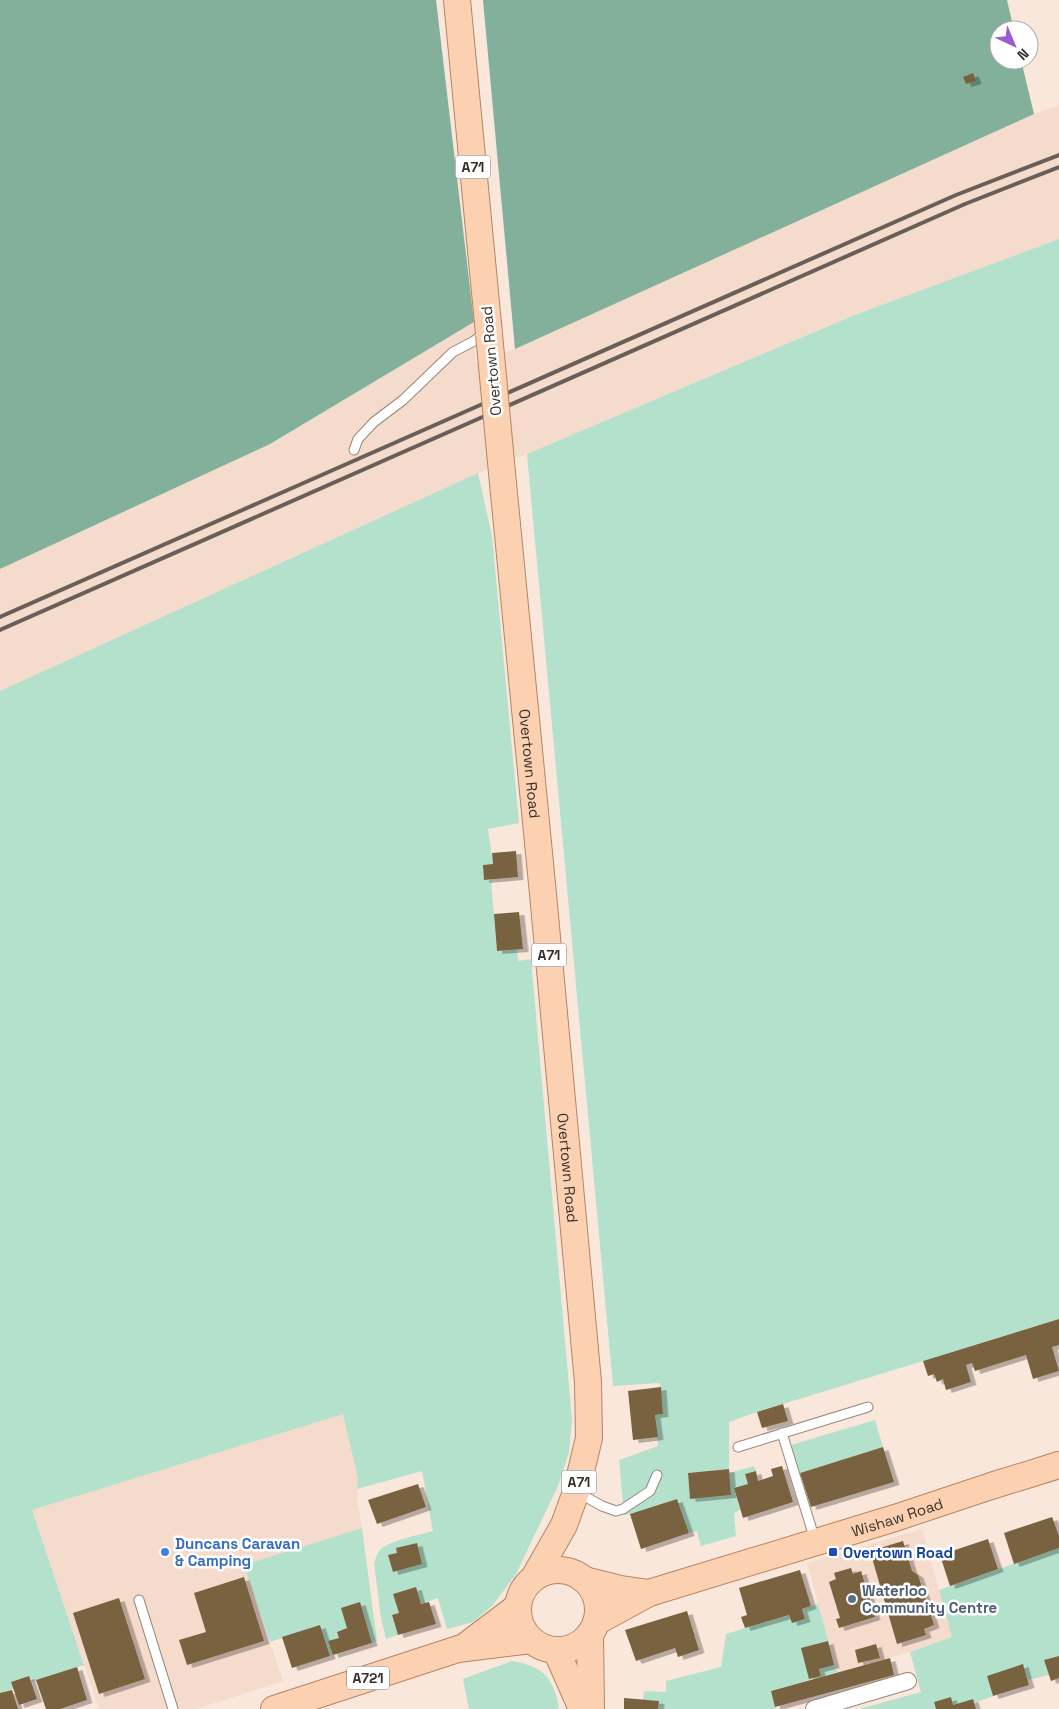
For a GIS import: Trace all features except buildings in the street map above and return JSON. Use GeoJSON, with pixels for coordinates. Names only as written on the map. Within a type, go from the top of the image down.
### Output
{"type":"FeatureCollection","features":[{"type":"Feature","properties":{"kind":"main road","name":"Overtown Road"},"geometry":{"type":"LineString","coordinates":[[457,0],[588,1382],[589,1438],[576,1492],[564,1525],[535,1576]]}},
{"type":"Feature","properties":{"kind":"main road","name":"Wishaw Road"},"geometry":{"type":"LineString","coordinates":[[593,1628],[649,1593],[816,1543],[1059,1465]]}},
{"type":"Feature","properties":{"kind":"main road"},"geometry":{"type":"LineString","coordinates":[[564,1525],[581,1577],[592,1588],[598,1609],[593,1628],[590,1709]]}},
{"type":"Feature","properties":{"kind":"main road"},"geometry":{"type":"LineString","coordinates":[[581,1577],[556,1569],[535,1576],[526,1584],[520,1595],[517,1607],[518,1619],[523,1630],[531,1640],[543,1647],[556,1650],[569,1648],[581,1643],[593,1628]]}},
{"type":"Feature","properties":{"kind":"main road","name":"Wishaw Road"},"geometry":{"type":"LineString","coordinates":[[581,1577],[621,1589],[649,1593]]}},
{"type":"Feature","properties":{"kind":"main road","name":"A721"},"geometry":{"type":"LineString","coordinates":[[462,1648],[517,1607]]}},
{"type":"Feature","properties":{"kind":"main road","name":"A721"},"geometry":{"type":"LineString","coordinates":[[274,1709],[462,1648],[531,1640]]}},
{"type":"Feature","properties":{"kind":"main road"},"geometry":{"type":"LineString","coordinates":[[556,1650],[582,1709]]}},
{"type":"Feature","properties":{"kind":"street"},"geometry":{"type":"LineString","coordinates":[[814,1709],[908,1681]]}},
{"type":"Feature","properties":{"kind":"lane"},"geometry":{"type":"LineString","coordinates":[[354,450],[358,439],[374,422],[403,400],[453,352],[489,332]]}},
{"type":"Feature","properties":{"kind":"lane"},"geometry":{"type":"LineString","coordinates":[[738,1447],[868,1407]]}},
{"type":"Feature","properties":{"kind":"lane"},"geometry":{"type":"LineString","coordinates":[[782,1433],[816,1543]]}},
{"type":"Feature","properties":{"kind":"lane"},"geometry":{"type":"LineString","coordinates":[[576,1492],[602,1506],[616,1510],[623,1508],[650,1491],[657,1476]]}},
{"type":"Feature","properties":{"kind":"lane"},"geometry":{"type":"LineString","coordinates":[[139,1600],[173,1709]]}},
{"type":"Feature","properties":{"kind":"shaded area"},"geometry":{"type":"Polygon","coordinates":[[[1059,105],[1059,239],[851,316],[478,473],[0,691],[0,569],[270,444],[474,322],[475,362],[515,349],[1034,114],[1059,105]]]}},
{"type":"Feature","properties":{"kind":"shaded area","name":"Duncans Caravan & Camping"},"geometry":{"type":"Polygon","coordinates":[[[344,1413],[358,1478],[357,1499],[362,1528],[244,1565],[283,1681],[196,1709],[99,1709],[32,1510],[344,1413]]]}},
{"type":"Feature","properties":{"kind":"shaded area"},"geometry":{"type":"Polygon","coordinates":[[[922,1529],[952,1637],[910,1652],[837,1672],[807,1563],[922,1529]]]}},
{"type":"Feature","properties":{"kind":"green space"},"geometry":{"type":"Polygon","coordinates":[[[0,0],[436,0],[474,322],[270,444],[0,569],[0,0]]]}},
{"type":"Feature","properties":{"kind":"green space"},"geometry":{"type":"Polygon","coordinates":[[[483,0],[1007,0],[1012,20],[989,20],[989,70],[1023,70],[1034,114],[515,349],[483,0]]]}},
{"type":"Feature","properties":{"kind":"green space"},"geometry":{"type":"Polygon","coordinates":[[[1059,239],[1059,1319],[729,1422],[729,1469],[688,1473],[690,1498],[731,1495],[729,1473],[754,1466],[756,1471],[745,1474],[748,1484],[734,1489],[740,1510],[734,1513],[736,1536],[701,1546],[697,1531],[689,1533],[677,1499],[624,1515],[619,1460],[658,1446],[655,1415],[663,1414],[660,1383],[613,1386],[527,454],[852,316],[1059,239]]]}},
{"type":"Feature","properties":{"kind":"green space"},"geometry":{"type":"Polygon","coordinates":[[[478,473],[492,536],[519,823],[488,829],[493,864],[484,880],[491,880],[497,951],[517,949],[518,961],[531,959],[572,1420],[569,1452],[558,1486],[516,1574],[493,1605],[473,1622],[447,1629],[438,1598],[421,1604],[416,1587],[393,1594],[399,1613],[392,1616],[398,1635],[386,1639],[381,1618],[374,1563],[378,1552],[386,1546],[398,1540],[433,1531],[422,1471],[357,1489],[358,1478],[343,1414],[32,1510],[84,1665],[32,1682],[29,1676],[11,1682],[13,1689],[0,1693],[0,691],[478,473]]]}},
{"type":"Feature","properties":{"kind":"green space"},"geometry":{"type":"Polygon","coordinates":[[[875,1420],[883,1447],[800,1473],[791,1445],[875,1420]]]}},
{"type":"Feature","properties":{"kind":"green space"},"geometry":{"type":"Polygon","coordinates":[[[362,1528],[377,1641],[372,1643],[360,1603],[347,1628],[337,1632],[339,1638],[329,1641],[333,1655],[330,1656],[320,1625],[270,1642],[244,1565],[362,1528]]]}},
{"type":"Feature","properties":{"kind":"green space"},"geometry":{"type":"Polygon","coordinates":[[[1059,1548],[1059,1656],[1044,1660],[1049,1675],[1028,1680],[1023,1665],[987,1676],[993,1696],[974,1703],[973,1699],[953,1705],[951,1697],[934,1702],[936,1709],[859,1709],[921,1692],[910,1652],[952,1637],[939,1590],[1059,1548]]]}},
{"type":"Feature","properties":{"kind":"green space"},"geometry":{"type":"Polygon","coordinates":[[[818,1604],[837,1672],[771,1691],[776,1709],[658,1709],[659,1701],[643,1700],[644,1691],[666,1692],[666,1681],[721,1667],[726,1634],[789,1615],[792,1623],[805,1619],[802,1609],[818,1604]]]}},
{"type":"Feature","properties":{"kind":"green space"},"geometry":{"type":"Polygon","coordinates":[[[512,1661],[532,1666],[545,1675],[554,1689],[559,1709],[469,1709],[463,1679],[512,1661]]]}},
{"type":"Feature","properties":{"kind":"railway"},"geometry":{"type":"LineString","coordinates":[[0,617],[956,195],[1059,155]]}},
{"type":"Feature","properties":{"kind":"railway"},"geometry":{"type":"LineString","coordinates":[[0,630],[965,204],[1059,167]]}},
{"type":"Feature","properties":{"kind":"place","name":"Duncans Caravan & Camping"},"geometry":{"type":"Point","coordinates":[165,1552]}},
{"type":"Feature","properties":{"kind":"place","name":"Overtown Road"},"geometry":{"type":"Point","coordinates":[833,1552]}},
{"type":"Feature","properties":{"kind":"place","name":"Waterloo Community Centre"},"geometry":{"type":"Point","coordinates":[852,1599]}}]}
